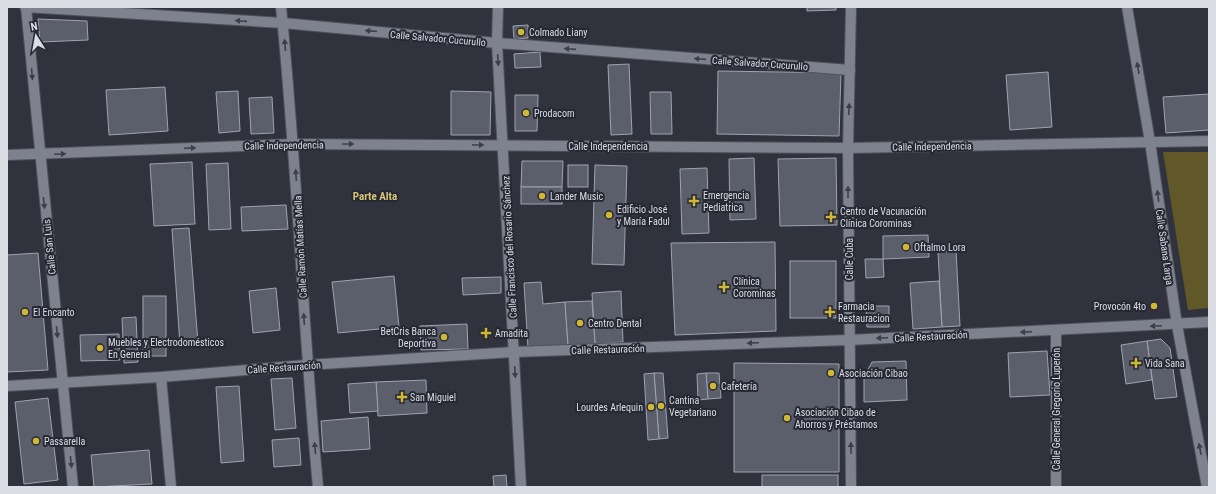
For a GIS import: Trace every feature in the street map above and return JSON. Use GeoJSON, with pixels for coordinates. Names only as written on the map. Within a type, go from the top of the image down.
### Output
{"type":"FeatureCollection","features":[{"type":"Feature","properties":{"kind":"street","name":"Calle Salvador Cucurullo"},"geometry":{"type":"LineString","coordinates":[[26,7],[283,23],[497,43],[850,70]]}},
{"type":"Feature","properties":{"kind":"street","name":"Calle San Luis"},"geometry":{"type":"LineString","coordinates":[[26,7],[39,155],[73,487]]}},
{"type":"Feature","properties":{"kind":"street","name":"Calle Ramón Matías Mella"},"geometry":{"type":"LineString","coordinates":[[281,7],[294,144],[307,365],[318,487]]}},
{"type":"Feature","properties":{"kind":"street","name":"Calle Francisco del Rosario Sánchez"},"geometry":{"type":"LineString","coordinates":[[498,7],[497,43],[504,145],[521,487]]}},
{"type":"Feature","properties":{"kind":"street","name":"Calle Cuba"},"geometry":{"type":"LineString","coordinates":[[851,7],[848,148],[849,340],[852,487]]}},
{"type":"Feature","properties":{"kind":"street","name":"Calle Sabana Larga"},"geometry":{"type":"LineString","coordinates":[[1127,7],[1150,142],[1176,325],[1207,487]]}},
{"type":"Feature","properties":{"kind":"street","name":"Calle Independencia"},"geometry":{"type":"LineString","coordinates":[[7,155],[39,155],[294,144],[848,148],[1209,141]]}},
{"type":"Feature","properties":{"kind":"street","name":"Calle Restauración"},"geometry":{"type":"LineString","coordinates":[[7,386],[161,377],[307,365],[514,352],[849,340],[1176,325],[1209,322]]}},
{"type":"Feature","properties":{"kind":"street","name":"Calle General Gregorio Luperón"},"geometry":{"type":"LineString","coordinates":[[1056,330],[1056,487]]}},
{"type":"Feature","properties":{"kind":"street"},"geometry":{"type":"LineString","coordinates":[[161,377],[171,487]]}},
{"type":"Feature","properties":{"kind":"shaded area"},"geometry":{"type":"Polygon","coordinates":[[[1163,152],[1209,152],[1209,308],[1188,310],[1163,152]]]}},
{"type":"Feature","properties":{"kind":"building"},"geometry":{"type":"Polygon","coordinates":[[[807,7],[836,7],[836,10],[807,11],[807,7]]]}},
{"type":"Feature","properties":{"kind":"building"},"geometry":{"type":"Polygon","coordinates":[[[38,19],[87,21],[88,40],[40,42],[38,19]]]}},
{"type":"Feature","properties":{"kind":"building","name":"Colmado Liany"},"geometry":{"type":"Polygon","coordinates":[[[528,25],[528,38],[514,39],[513,26],[528,25]]]}},
{"type":"Feature","properties":{"kind":"building"},"geometry":{"type":"Polygon","coordinates":[[[540,52],[541,67],[515,68],[514,54],[540,52]]]}},
{"type":"Feature","properties":{"kind":"building"},"geometry":{"type":"Polygon","coordinates":[[[629,64],[632,134],[611,135],[608,65],[629,64]]]}},
{"type":"Feature","properties":{"kind":"building"},"geometry":{"type":"Polygon","coordinates":[[[718,71],[841,73],[839,136],[717,134],[718,71]]]}},
{"type":"Feature","properties":{"kind":"building"},"geometry":{"type":"Polygon","coordinates":[[[1048,72],[1052,127],[1010,130],[1006,75],[1048,72]]]}},
{"type":"Feature","properties":{"kind":"building"},"geometry":{"type":"Polygon","coordinates":[[[165,87],[168,131],[109,135],[106,90],[165,87]]]}},
{"type":"Feature","properties":{"kind":"building"},"geometry":{"type":"Polygon","coordinates":[[[238,91],[240,131],[219,133],[216,92],[238,91]]]}},
{"type":"Feature","properties":{"kind":"building"},"geometry":{"type":"Polygon","coordinates":[[[451,91],[491,92],[490,135],[451,135],[451,91]]]}},
{"type":"Feature","properties":{"kind":"building"},"geometry":{"type":"Polygon","coordinates":[[[650,92],[671,92],[672,134],[651,134],[650,92]]]}},
{"type":"Feature","properties":{"kind":"building"},"geometry":{"type":"Polygon","coordinates":[[[1209,94],[1209,130],[1166,133],[1163,97],[1209,94]]]}},
{"type":"Feature","properties":{"kind":"building","name":"Prodacom"},"geometry":{"type":"Polygon","coordinates":[[[515,95],[538,95],[537,131],[515,131],[515,95]]]}},
{"type":"Feature","properties":{"kind":"building"},"geometry":{"type":"Polygon","coordinates":[[[272,97],[274,133],[251,134],[249,98],[272,97]]]}},
{"type":"Feature","properties":{"kind":"building"},"geometry":{"type":"Polygon","coordinates":[[[754,158],[756,219],[730,220],[729,159],[754,158]]]}},
{"type":"Feature","properties":{"kind":"building"},"geometry":{"type":"Polygon","coordinates":[[[836,158],[837,225],[780,226],[778,159],[836,158]]]}},
{"type":"Feature","properties":{"kind":"building"},"geometry":{"type":"Polygon","coordinates":[[[522,161],[563,161],[562,187],[521,187],[522,161]]]}},
{"type":"Feature","properties":{"kind":"building"},"geometry":{"type":"Polygon","coordinates":[[[192,162],[195,224],[154,226],[150,164],[192,162]]]}},
{"type":"Feature","properties":{"kind":"building"},"geometry":{"type":"Polygon","coordinates":[[[228,163],[231,229],[209,230],[206,164],[228,163]]]}},
{"type":"Feature","properties":{"kind":"building"},"geometry":{"type":"Polygon","coordinates":[[[568,165],[588,165],[588,187],[568,187],[568,165]]]}},
{"type":"Feature","properties":{"kind":"building","name":"Edificio José y María Fadul"},"geometry":{"type":"Polygon","coordinates":[[[595,165],[627,166],[624,265],[592,264],[595,165]]]}},
{"type":"Feature","properties":{"kind":"building","name":"Emergencia Pediatrica"},"geometry":{"type":"Polygon","coordinates":[[[707,168],[709,233],[682,234],[680,169],[707,168]]]}},
{"type":"Feature","properties":{"kind":"building","name":"Lander Music"},"geometry":{"type":"Polygon","coordinates":[[[521,187],[562,187],[562,204],[521,204],[521,187]]]}},
{"type":"Feature","properties":{"kind":"building"},"geometry":{"type":"Polygon","coordinates":[[[286,205],[288,229],[242,231],[241,207],[286,205]]]}},
{"type":"Feature","properties":{"kind":"building"},"geometry":{"type":"Polygon","coordinates":[[[189,228],[198,343],[180,345],[172,229],[189,228]]]}},
{"type":"Feature","properties":{"kind":"building","name":"Oftalmo Lora"},"geometry":{"type":"Polygon","coordinates":[[[928,235],[929,257],[883,259],[883,236],[928,235]]]}},
{"type":"Feature","properties":{"kind":"building","name":"Clínica Corominas"},"geometry":{"type":"Polygon","coordinates":[[[775,242],[776,331],[675,335],[671,243],[775,242]]]}},
{"type":"Feature","properties":{"kind":"building"},"geometry":{"type":"Polygon","coordinates":[[[956,250],[960,326],[942,327],[938,252],[956,250]]]}},
{"type":"Feature","properties":{"kind":"building","name":"El Encanto"},"geometry":{"type":"Polygon","coordinates":[[[38,253],[48,370],[7,372],[7,255],[38,253]]]}},
{"type":"Feature","properties":{"kind":"building"},"geometry":{"type":"Polygon","coordinates":[[[865,259],[883,259],[884,277],[866,278],[865,259]]]}},
{"type":"Feature","properties":{"kind":"building"},"geometry":{"type":"Polygon","coordinates":[[[790,261],[836,261],[836,318],[790,318],[790,261]]]}},
{"type":"Feature","properties":{"kind":"building"},"geometry":{"type":"Polygon","coordinates":[[[394,276],[399,327],[338,333],[332,282],[394,276]]]}},
{"type":"Feature","properties":{"kind":"building"},"geometry":{"type":"Polygon","coordinates":[[[501,277],[501,293],[463,295],[462,278],[501,277]]]}},
{"type":"Feature","properties":{"kind":"building"},"geometry":{"type":"Polygon","coordinates":[[[939,281],[942,327],[913,329],[910,283],[939,281]]]}},
{"type":"Feature","properties":{"kind":"building"},"geometry":{"type":"Polygon","coordinates":[[[541,282],[543,304],[565,302],[568,345],[528,348],[524,283],[541,282]]]}},
{"type":"Feature","properties":{"kind":"building"},"geometry":{"type":"Polygon","coordinates":[[[276,288],[280,330],[253,333],[249,291],[276,288]]]}},
{"type":"Feature","properties":{"kind":"building"},"geometry":{"type":"Polygon","coordinates":[[[621,291],[623,342],[595,344],[592,293],[621,291]]]}},
{"type":"Feature","properties":{"kind":"building"},"geometry":{"type":"Polygon","coordinates":[[[143,296],[166,296],[166,356],[143,356],[143,296]]]}},
{"type":"Feature","properties":{"kind":"building","name":"Centro Dental"},"geometry":{"type":"Polygon","coordinates":[[[592,301],[595,344],[568,345],[565,302],[592,301]]]}},
{"type":"Feature","properties":{"kind":"building"},"geometry":{"type":"Polygon","coordinates":[[[866,306],[889,306],[889,327],[867,327],[866,306]]]}},
{"type":"Feature","properties":{"kind":"building"},"geometry":{"type":"Polygon","coordinates":[[[136,317],[138,362],[124,363],[122,318],[136,317]]]}},
{"type":"Feature","properties":{"kind":"building","name":"BetCris Banca Deportiva"},"geometry":{"type":"Polygon","coordinates":[[[467,324],[468,349],[421,350],[420,326],[467,324]]]}},
{"type":"Feature","properties":{"kind":"building","name":"Muebles y Electrodomésticos En General"},"geometry":{"type":"Polygon","coordinates":[[[119,334],[120,360],[81,361],[80,335],[119,334]]]}},
{"type":"Feature","properties":{"kind":"building"},"geometry":{"type":"Polygon","coordinates":[[[1161,339],[1170,348],[1177,397],[1155,399],[1147,341],[1161,339]]]}},
{"type":"Feature","properties":{"kind":"building","name":"Vida Sana"},"geometry":{"type":"Polygon","coordinates":[[[1147,341],[1152,380],[1126,384],[1121,345],[1147,341]]]}},
{"type":"Feature","properties":{"kind":"building"},"geometry":{"type":"Polygon","coordinates":[[[1047,351],[1050,395],[1010,397],[1008,353],[1047,351]]]}},
{"type":"Feature","properties":{"kind":"building"},"geometry":{"type":"Polygon","coordinates":[[[906,361],[907,400],[864,402],[864,377],[872,362],[906,361]]]}},
{"type":"Feature","properties":{"kind":"building","name":"Asociación Cibao de Ahorros y Préstamos"},"geometry":{"type":"Polygon","coordinates":[[[734,363],[839,364],[839,472],[734,472],[734,363]]]}},
{"type":"Feature","properties":{"kind":"building","name":"Cantina Vegetariano"},"geometry":{"type":"Polygon","coordinates":[[[654,373],[663,373],[668,438],[659,439],[654,373]]]}},
{"type":"Feature","properties":{"kind":"building","name":"Lourdes Arlequin"},"geometry":{"type":"Polygon","coordinates":[[[654,373],[659,439],[648,440],[644,374],[654,373]]]}},
{"type":"Feature","properties":{"kind":"building","name":"Cafetería"},"geometry":{"type":"Polygon","coordinates":[[[706,373],[719,373],[721,398],[708,399],[706,373]]]}},
{"type":"Feature","properties":{"kind":"building"},"geometry":{"type":"Polygon","coordinates":[[[706,373],[708,399],[698,400],[697,374],[706,373]]]}},
{"type":"Feature","properties":{"kind":"building"},"geometry":{"type":"Polygon","coordinates":[[[292,378],[296,428],[275,430],[271,379],[292,378]]]}},
{"type":"Feature","properties":{"kind":"building","name":"San Miguiel"},"geometry":{"type":"Polygon","coordinates":[[[426,380],[427,413],[378,416],[376,382],[426,380]]]}},
{"type":"Feature","properties":{"kind":"building"},"geometry":{"type":"Polygon","coordinates":[[[376,382],[378,411],[350,413],[348,384],[376,382]]]}},
{"type":"Feature","properties":{"kind":"building"},"geometry":{"type":"Polygon","coordinates":[[[239,386],[244,461],[221,463],[216,387],[239,386]]]}},
{"type":"Feature","properties":{"kind":"building","name":"Passarella"},"geometry":{"type":"Polygon","coordinates":[[[48,398],[58,480],[24,484],[15,402],[48,398]]]}},
{"type":"Feature","properties":{"kind":"building"},"geometry":{"type":"Polygon","coordinates":[[[368,417],[370,449],[323,452],[321,421],[368,417]]]}},
{"type":"Feature","properties":{"kind":"building"},"geometry":{"type":"Polygon","coordinates":[[[299,438],[301,465],[274,467],[272,440],[299,438]]]}},
{"type":"Feature","properties":{"kind":"building"},"geometry":{"type":"Polygon","coordinates":[[[149,450],[152,484],[94,487],[91,455],[149,450]]]}},
{"type":"Feature","properties":{"kind":"building"},"geometry":{"type":"Polygon","coordinates":[[[506,475],[507,487],[494,487],[493,476],[506,475]]]}},
{"type":"Feature","properties":{"kind":"building"},"geometry":{"type":"Polygon","coordinates":[[[762,475],[838,475],[838,487],[762,487],[762,475]]]}},
{"type":"Feature","properties":{"kind":"place","name":"Colmado Liany"},"geometry":{"type":"Point","coordinates":[521,32]}},
{"type":"Feature","properties":{"kind":"place","name":"Prodacom"},"geometry":{"type":"Point","coordinates":[526,113]}},
{"type":"Feature","properties":{"kind":"place","name":"Lander Music"},"geometry":{"type":"Point","coordinates":[542,196]}},
{"type":"Feature","properties":{"kind":"place","name":"Emergencia Pediatrica"},"geometry":{"type":"Point","coordinates":[694,201]}},
{"type":"Feature","properties":{"kind":"place","name":"Edificio José y María Fadul"},"geometry":{"type":"Point","coordinates":[609,215]}},
{"type":"Feature","properties":{"kind":"place","name":"Centro de Vacunación Clínica Corominas"},"geometry":{"type":"Point","coordinates":[831,217]}},
{"type":"Feature","properties":{"kind":"place","name":"Oftalmo Lora"},"geometry":{"type":"Point","coordinates":[906,247]}},
{"type":"Feature","properties":{"kind":"place","name":"Clínica Corominas"},"geometry":{"type":"Point","coordinates":[724,287]}},
{"type":"Feature","properties":{"kind":"place","name":"Provocón 4to"},"geometry":{"type":"Point","coordinates":[1154,306]}},
{"type":"Feature","properties":{"kind":"place","name":"El Encanto"},"geometry":{"type":"Point","coordinates":[25,312]}},
{"type":"Feature","properties":{"kind":"place","name":"Farmacia Restauracion"},"geometry":{"type":"Point","coordinates":[830,312]}},
{"type":"Feature","properties":{"kind":"place","name":"Centro Dental"},"geometry":{"type":"Point","coordinates":[580,323]}},
{"type":"Feature","properties":{"kind":"place","name":"Amadita"},"geometry":{"type":"Point","coordinates":[486,333]}},
{"type":"Feature","properties":{"kind":"place","name":"BetCris Banca Deportiva"},"geometry":{"type":"Point","coordinates":[444,337]}},
{"type":"Feature","properties":{"kind":"place","name":"Muebles y Electrodomésticos En General"},"geometry":{"type":"Point","coordinates":[100,348]}},
{"type":"Feature","properties":{"kind":"place","name":"Vida Sana"},"geometry":{"type":"Point","coordinates":[1136,363]}},
{"type":"Feature","properties":{"kind":"place","name":"Asociación Cibao"},"geometry":{"type":"Point","coordinates":[831,373]}},
{"type":"Feature","properties":{"kind":"place","name":"Cafetería"},"geometry":{"type":"Point","coordinates":[713,386]}},
{"type":"Feature","properties":{"kind":"place","name":"San Miguiel"},"geometry":{"type":"Point","coordinates":[402,397]}},
{"type":"Feature","properties":{"kind":"place","name":"Cantina Vegetariano"},"geometry":{"type":"Point","coordinates":[661,406]}},
{"type":"Feature","properties":{"kind":"place","name":"Lourdes Arlequin"},"geometry":{"type":"Point","coordinates":[651,407]}},
{"type":"Feature","properties":{"kind":"place","name":"Asociación Cibao de Ahorros y Préstamos"},"geometry":{"type":"Point","coordinates":[787,418]}},
{"type":"Feature","properties":{"kind":"place","name":"Passarella"},"geometry":{"type":"Point","coordinates":[36,441]}},
{"type":"Feature","properties":{"kind":"district","name":"Parte Alta"},"geometry":{"type":"Point","coordinates":[375,196]}}]}
